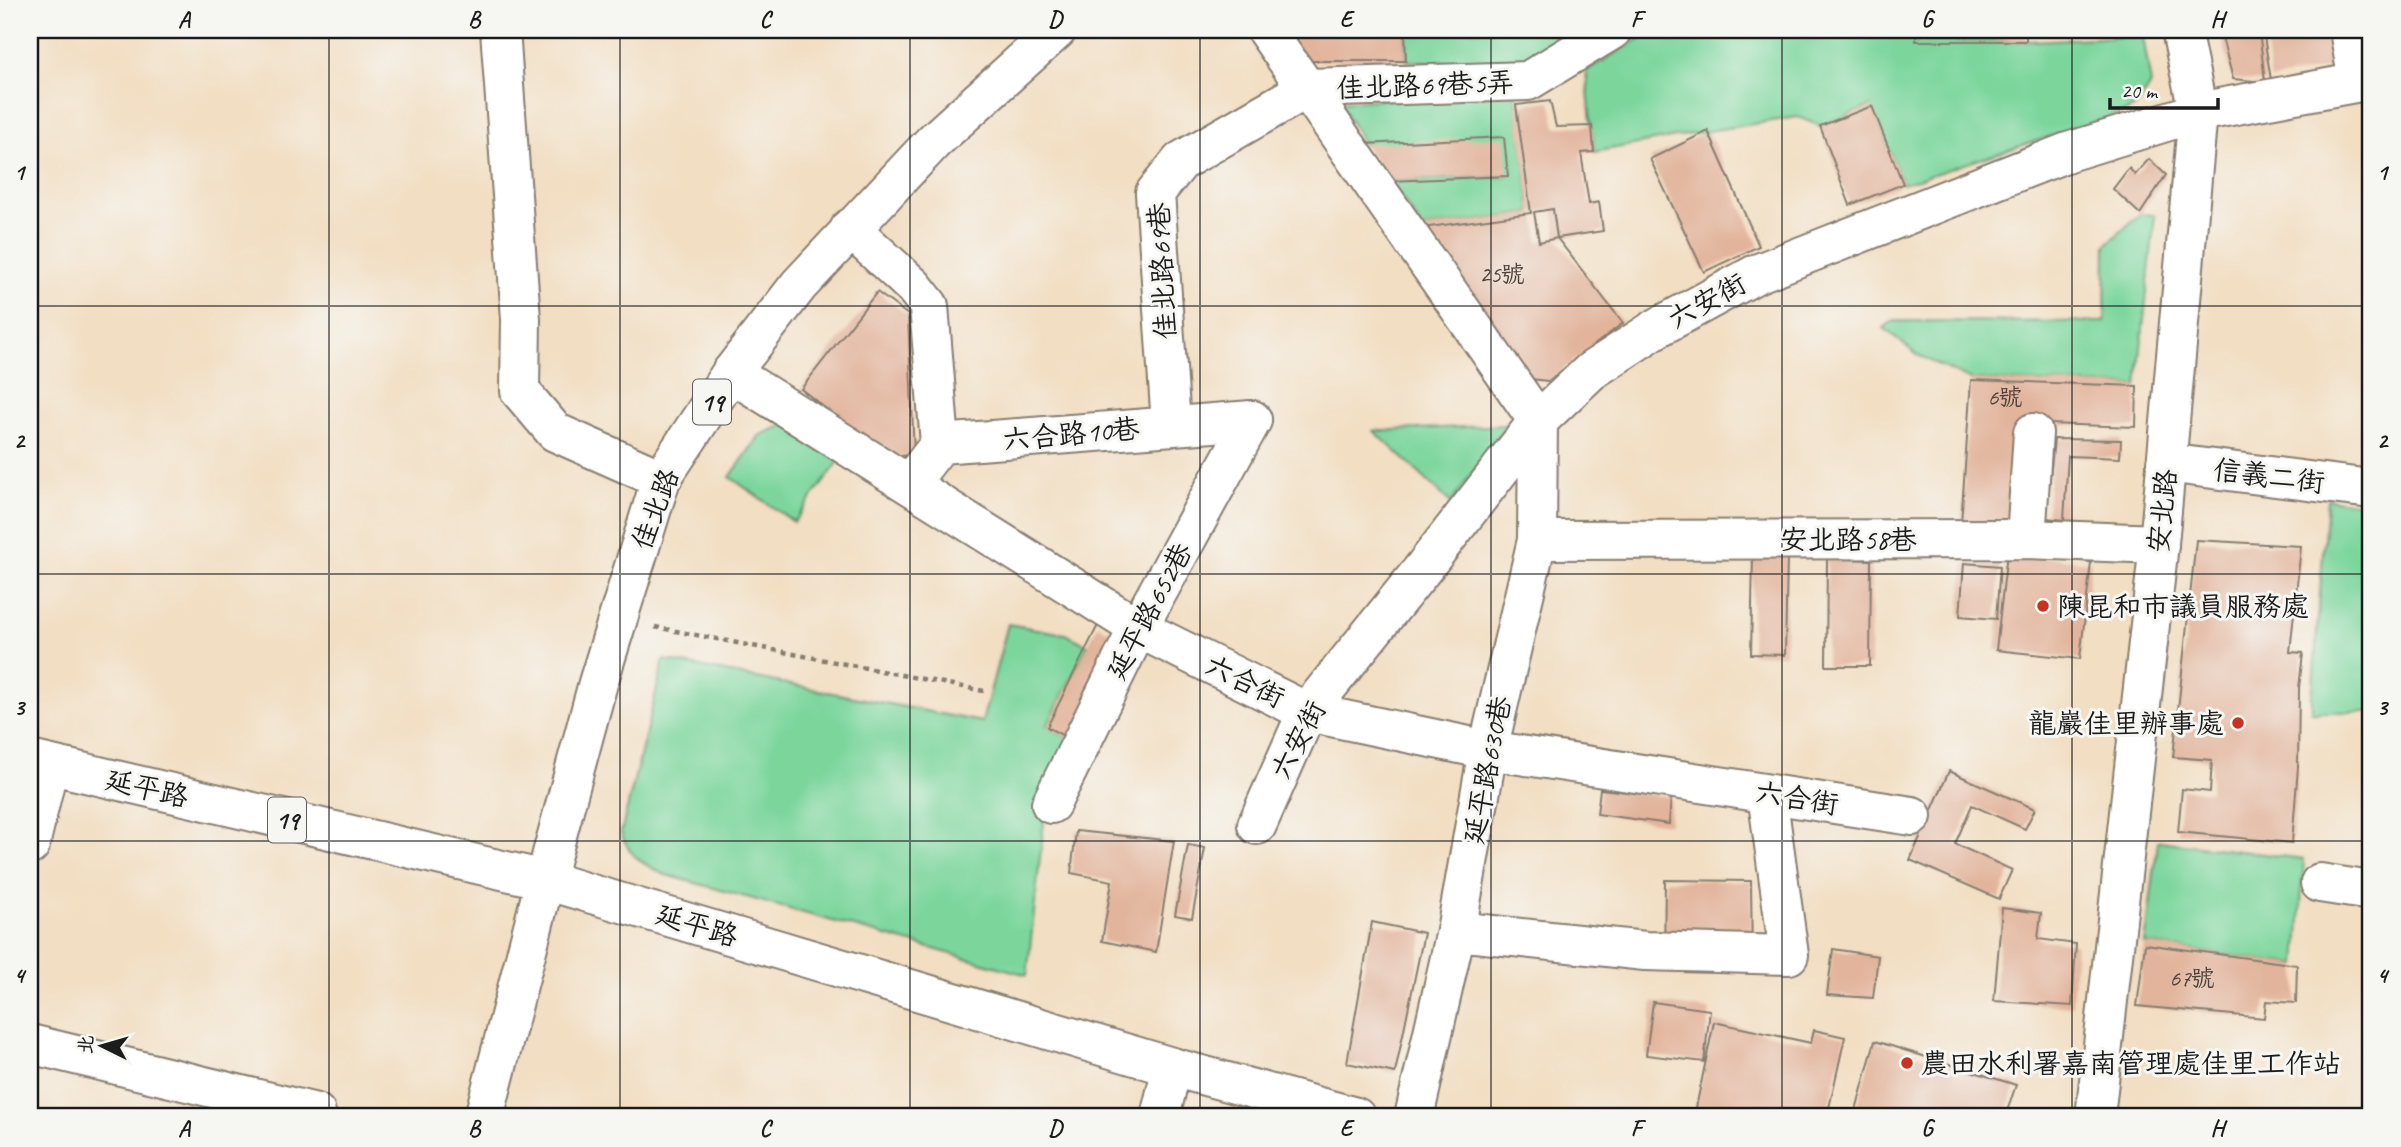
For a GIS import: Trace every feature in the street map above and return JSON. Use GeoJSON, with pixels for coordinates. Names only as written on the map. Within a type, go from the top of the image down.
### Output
{"type":"FeatureCollection","features":[{"type":"Feature","properties":{"kind":"street"},"geometry":{"type":"LineString","coordinates":[[500,30],[521,319],[520,391],[555,432],[661,479]]}},
{"type":"Feature","properties":{"kind":"street","name":"佳北路"},"geometry":{"type":"LineString","coordinates":[[484,1117],[598,683],[661,479],[731,373],[799,285],[934,141],[1057,30]]}},
{"type":"Feature","properties":{"kind":"street"},"geometry":{"type":"LineString","coordinates":[[1266,30],[1538,421]]}},
{"type":"Feature","properties":{"kind":"street","name":"佳北路69巷5弄"},"geometry":{"type":"LineString","coordinates":[[1308,88],[1528,81],[1612,30]]}},
{"type":"Feature","properties":{"kind":"street","name":"安北路"},"geometry":{"type":"LineString","coordinates":[[2095,1117],[2159,544],[2198,111],[2181,30]]}},
{"type":"Feature","properties":{"kind":"street"},"geometry":{"type":"LineString","coordinates":[[2349,30],[2365,81]]}},
{"type":"Feature","properties":{"kind":"street","name":"六安街"},"geometry":{"type":"LineString","coordinates":[[1257,825],[1307,712],[1538,421],[1591,370],[1657,328],[1756,274],[2068,152],[2198,111],[2365,81]]}},
{"type":"Feature","properties":{"kind":"street","name":"佳北路69巷"},"geometry":{"type":"LineString","coordinates":[[1170,410],[1155,193],[1181,161],[1308,88]]}},
{"type":"Feature","properties":{"kind":"street"},"geometry":{"type":"LineString","coordinates":[[850,229],[914,287],[929,306],[940,444],[909,484]]}},
{"type":"Feature","properties":{"kind":"street","name":"六合街"},"geometry":{"type":"LineString","coordinates":[[731,373],[1138,628],[1307,712],[1488,750],[1912,816]]}},
{"type":"Feature","properties":{"kind":"street","name":"六合路10巷"},"geometry":{"type":"LineString","coordinates":[[940,444],[1252,420]]}},
{"type":"Feature","properties":{"kind":"street","name":"延平路652巷"},"geometry":{"type":"LineString","coordinates":[[1051,804],[1138,628],[1252,420]]}},
{"type":"Feature","properties":{"kind":"street","name":"延平路630巷"},"geometry":{"type":"LineString","coordinates":[[1414,1117],[1456,931],[1488,750],[1537,540],[1538,421]]}},
{"type":"Feature","properties":{"kind":"street"},"geometry":{"type":"LineString","coordinates":[[2026,539],[2034,433]]}},
{"type":"Feature","properties":{"kind":"street","name":"信義二街"},"geometry":{"type":"LineString","coordinates":[[2166,463],[2371,489]]}},
{"type":"Feature","properties":{"kind":"street","name":"安北路58巷"},"geometry":{"type":"LineString","coordinates":[[1537,540],[2026,539],[2159,544]]}},
{"type":"Feature","properties":{"kind":"street"},"geometry":{"type":"LineString","coordinates":[[30,845],[39,763]]}},
{"type":"Feature","properties":{"kind":"street","name":"延平路"},"geometry":{"type":"LineString","coordinates":[[39,763],[545,880],[1172,1067],[1356,1117]]}},
{"type":"Feature","properties":{"kind":"street"},"geometry":{"type":"LineString","coordinates":[[1456,931],[1644,951],[1789,955],[1767,794]]}},
{"type":"Feature","properties":{"kind":"street"},"geometry":{"type":"LineString","coordinates":[[2320,883],[2371,891]]}},
{"type":"Feature","properties":{"kind":"street"},"geometry":{"type":"LineString","coordinates":[[30,1044],[219,1104],[316,1113]]}},
{"type":"Feature","properties":{"kind":"street"},"geometry":{"type":"LineString","coordinates":[[1160,1117],[1172,1067]]}},
{"type":"Feature","properties":{"kind":"path"},"geometry":{"type":"LineString","coordinates":[[617,619],[984,691]]}},
{"type":"Feature","properties":{"kind":"green space"},"geometry":{"type":"Polygon","coordinates":[[[1405,30],[1584,30],[1518,64],[1406,61],[1405,30]]]}},
{"type":"Feature","properties":{"kind":"green space"},"geometry":{"type":"Polygon","coordinates":[[[1654,30],[1840,33],[1842,30],[1916,30],[1916,41],[2026,41],[2143,36],[2151,84],[2138,105],[2128,111],[1903,184],[1871,106],[1820,126],[1798,117],[1594,152],[1586,71],[1654,30]]]}},
{"type":"Feature","properties":{"kind":"green space"},"geometry":{"type":"Polygon","coordinates":[[[1515,92],[1531,213],[1422,228],[1390,181],[1508,176],[1364,144],[1339,102],[1515,92]]]}},
{"type":"Feature","properties":{"kind":"green space"},"geometry":{"type":"Polygon","coordinates":[[[2140,214],[2155,215],[2137,386],[1971,380],[1917,355],[1884,328],[1893,321],[2105,322],[2106,245],[2140,214]]]}},
{"type":"Feature","properties":{"kind":"green space"},"geometry":{"type":"Polygon","coordinates":[[[789,423],[840,460],[794,522],[730,477],[760,435],[789,423]]]}},
{"type":"Feature","properties":{"kind":"green space"},"geometry":{"type":"Polygon","coordinates":[[[1506,425],[1451,503],[1374,431],[1506,425]]]}},
{"type":"Feature","properties":{"kind":"green space"},"geometry":{"type":"Polygon","coordinates":[[[2327,499],[2371,505],[2371,712],[2311,712],[2327,499]]]}},
{"type":"Feature","properties":{"kind":"green space"},"geometry":{"type":"Polygon","coordinates":[[[1008,624],[1065,634],[1088,645],[1047,726],[1071,740],[1047,795],[1027,975],[663,874],[642,862],[629,848],[621,833],[664,660],[982,722],[1008,624]]]}},
{"type":"Feature","properties":{"kind":"green space"},"geometry":{"type":"Polygon","coordinates":[[[2158,841],[2304,859],[2297,965],[2145,944],[2158,841]]]}},
{"type":"Feature","properties":{"kind":"building"},"geometry":{"type":"Polygon","coordinates":[[[1284,30],[1405,30],[1406,61],[1301,61],[1284,30]]]}},
{"type":"Feature","properties":{"kind":"building"},"geometry":{"type":"Polygon","coordinates":[[[1916,30],[2026,30],[2026,41],[1916,41],[1916,30]]]}},
{"type":"Feature","properties":{"kind":"building"},"geometry":{"type":"Polygon","coordinates":[[[2220,30],[2259,30],[2265,82],[2233,79],[2220,30]]]}},
{"type":"Feature","properties":{"kind":"building"},"geometry":{"type":"Polygon","coordinates":[[[2263,30],[2333,30],[2338,66],[2271,80],[2263,30]]]}},
{"type":"Feature","properties":{"kind":"building"},"geometry":{"type":"Polygon","coordinates":[[[1550,101],[1556,127],[1592,126],[1594,152],[1581,153],[1589,204],[1599,202],[1603,231],[1557,238],[1623,323],[1548,381],[1522,378],[1422,228],[1531,213],[1516,105],[1550,101]],[[1553,209],[1534,212],[1539,242],[1557,238],[1553,209]]]}},
{"type":"Feature","properties":{"kind":"building"},"geometry":{"type":"Polygon","coordinates":[[[1872,106],[1903,184],[1850,205],[1820,126],[1872,106]]]}},
{"type":"Feature","properties":{"kind":"building"},"geometry":{"type":"Polygon","coordinates":[[[1708,131],[1759,246],[1704,272],[1650,159],[1708,131]]]}},
{"type":"Feature","properties":{"kind":"building"},"geometry":{"type":"Polygon","coordinates":[[[1504,137],[1508,176],[1390,181],[1364,144],[1504,137]]]}},
{"type":"Feature","properties":{"kind":"building"},"geometry":{"type":"Polygon","coordinates":[[[2149,159],[2166,175],[2140,214],[2113,189],[2129,168],[2135,175],[2149,159]]]}},
{"type":"Feature","properties":{"kind":"building"},"geometry":{"type":"Polygon","coordinates":[[[877,292],[908,315],[914,454],[888,458],[801,389],[877,292]]]}},
{"type":"Feature","properties":{"kind":"building"},"geometry":{"type":"Polygon","coordinates":[[[1971,380],[2137,386],[2136,427],[2019,423],[2011,528],[1961,524],[1971,380]]]}},
{"type":"Feature","properties":{"kind":"building"},"geometry":{"type":"Polygon","coordinates":[[[2054,439],[2121,440],[2120,458],[2068,456],[2064,520],[2046,518],[2054,439]]]}},
{"type":"Feature","properties":{"kind":"building"},"geometry":{"type":"Polygon","coordinates":[[[2196,540],[2301,546],[2290,652],[2303,653],[2292,843],[2178,832],[2182,789],[2210,792],[2212,760],[2173,757],[2196,540]]]}},
{"type":"Feature","properties":{"kind":"building","name":"陳昆和市議員服務處"},"geometry":{"type":"Polygon","coordinates":[[[2007,553],[2091,562],[2080,659],[1996,650],[2007,553]]]}},
{"type":"Feature","properties":{"kind":"building"},"geometry":{"type":"Polygon","coordinates":[[[1753,555],[1787,557],[1785,655],[1751,654],[1753,555]]]}},
{"type":"Feature","properties":{"kind":"building"},"geometry":{"type":"Polygon","coordinates":[[[1827,558],[1871,560],[1870,666],[1826,666],[1827,558]]]}},
{"type":"Feature","properties":{"kind":"building"},"geometry":{"type":"Polygon","coordinates":[[[1964,563],[2000,566],[1996,619],[1960,616],[1964,563]]]}},
{"type":"Feature","properties":{"kind":"building"},"geometry":{"type":"Polygon","coordinates":[[[1098,625],[1123,638],[1071,740],[1047,727],[1098,625]]]}},
{"type":"Feature","properties":{"kind":"building"},"geometry":{"type":"Polygon","coordinates":[[[1949,771],[2035,809],[2025,829],[1972,805],[1955,844],[2012,870],[1999,899],[1910,860],[1949,771]]]}},
{"type":"Feature","properties":{"kind":"building"},"geometry":{"type":"Polygon","coordinates":[[[1600,789],[1671,797],[1669,824],[1597,814],[1600,789]]]}},
{"type":"Feature","properties":{"kind":"building"},"geometry":{"type":"Polygon","coordinates":[[[1076,831],[1174,841],[1156,952],[1102,941],[1112,881],[1071,873],[1076,831]]]}},
{"type":"Feature","properties":{"kind":"building"},"geometry":{"type":"Polygon","coordinates":[[[1188,845],[1205,848],[1192,918],[1175,915],[1188,845]]]}},
{"type":"Feature","properties":{"kind":"building"},"geometry":{"type":"Polygon","coordinates":[[[1665,880],[1751,881],[1752,960],[1664,960],[1665,880]]]}},
{"type":"Feature","properties":{"kind":"building"},"geometry":{"type":"Polygon","coordinates":[[[2002,908],[2041,913],[2038,939],[2076,944],[2072,1006],[1994,1001],[2002,908]]]}},
{"type":"Feature","properties":{"kind":"building"},"geometry":{"type":"Polygon","coordinates":[[[1372,922],[1424,933],[1395,1073],[1347,1063],[1372,922]]]}},
{"type":"Feature","properties":{"kind":"building"},"geometry":{"type":"Polygon","coordinates":[[[2145,944],[2297,965],[2296,1003],[2266,1001],[2264,1018],[2137,1006],[2145,944]]]}},
{"type":"Feature","properties":{"kind":"building"},"geometry":{"type":"Polygon","coordinates":[[[1833,949],[1878,956],[1873,998],[1827,995],[1833,949]]]}},
{"type":"Feature","properties":{"kind":"building"},"geometry":{"type":"Polygon","coordinates":[[[1653,1002],[1710,1010],[1704,1062],[1646,1055],[1653,1002]]]}},
{"type":"Feature","properties":{"kind":"building"},"geometry":{"type":"Polygon","coordinates":[[[1714,1022],[1811,1043],[1814,1030],[1845,1037],[1827,1117],[1694,1117],[1714,1022]]]}},
{"type":"Feature","properties":{"kind":"building","name":"農田水利署嘉南管理處佳里工作站"},"geometry":{"type":"Polygon","coordinates":[[[1875,1041],[2016,1085],[2005,1117],[1854,1117],[1875,1041]]]}},
{"type":"Feature","properties":{"kind":"place","name":"陳昆和市議員服務處"},"geometry":{"type":"Point","coordinates":[2043,606]}},
{"type":"Feature","properties":{"kind":"place","name":"龍巖佳里辦事處"},"geometry":{"type":"Point","coordinates":[2238,723]}},
{"type":"Feature","properties":{"kind":"place","name":"農田水利署嘉南管理處佳里工作站"},"geometry":{"type":"Point","coordinates":[1907,1063]}}]}
